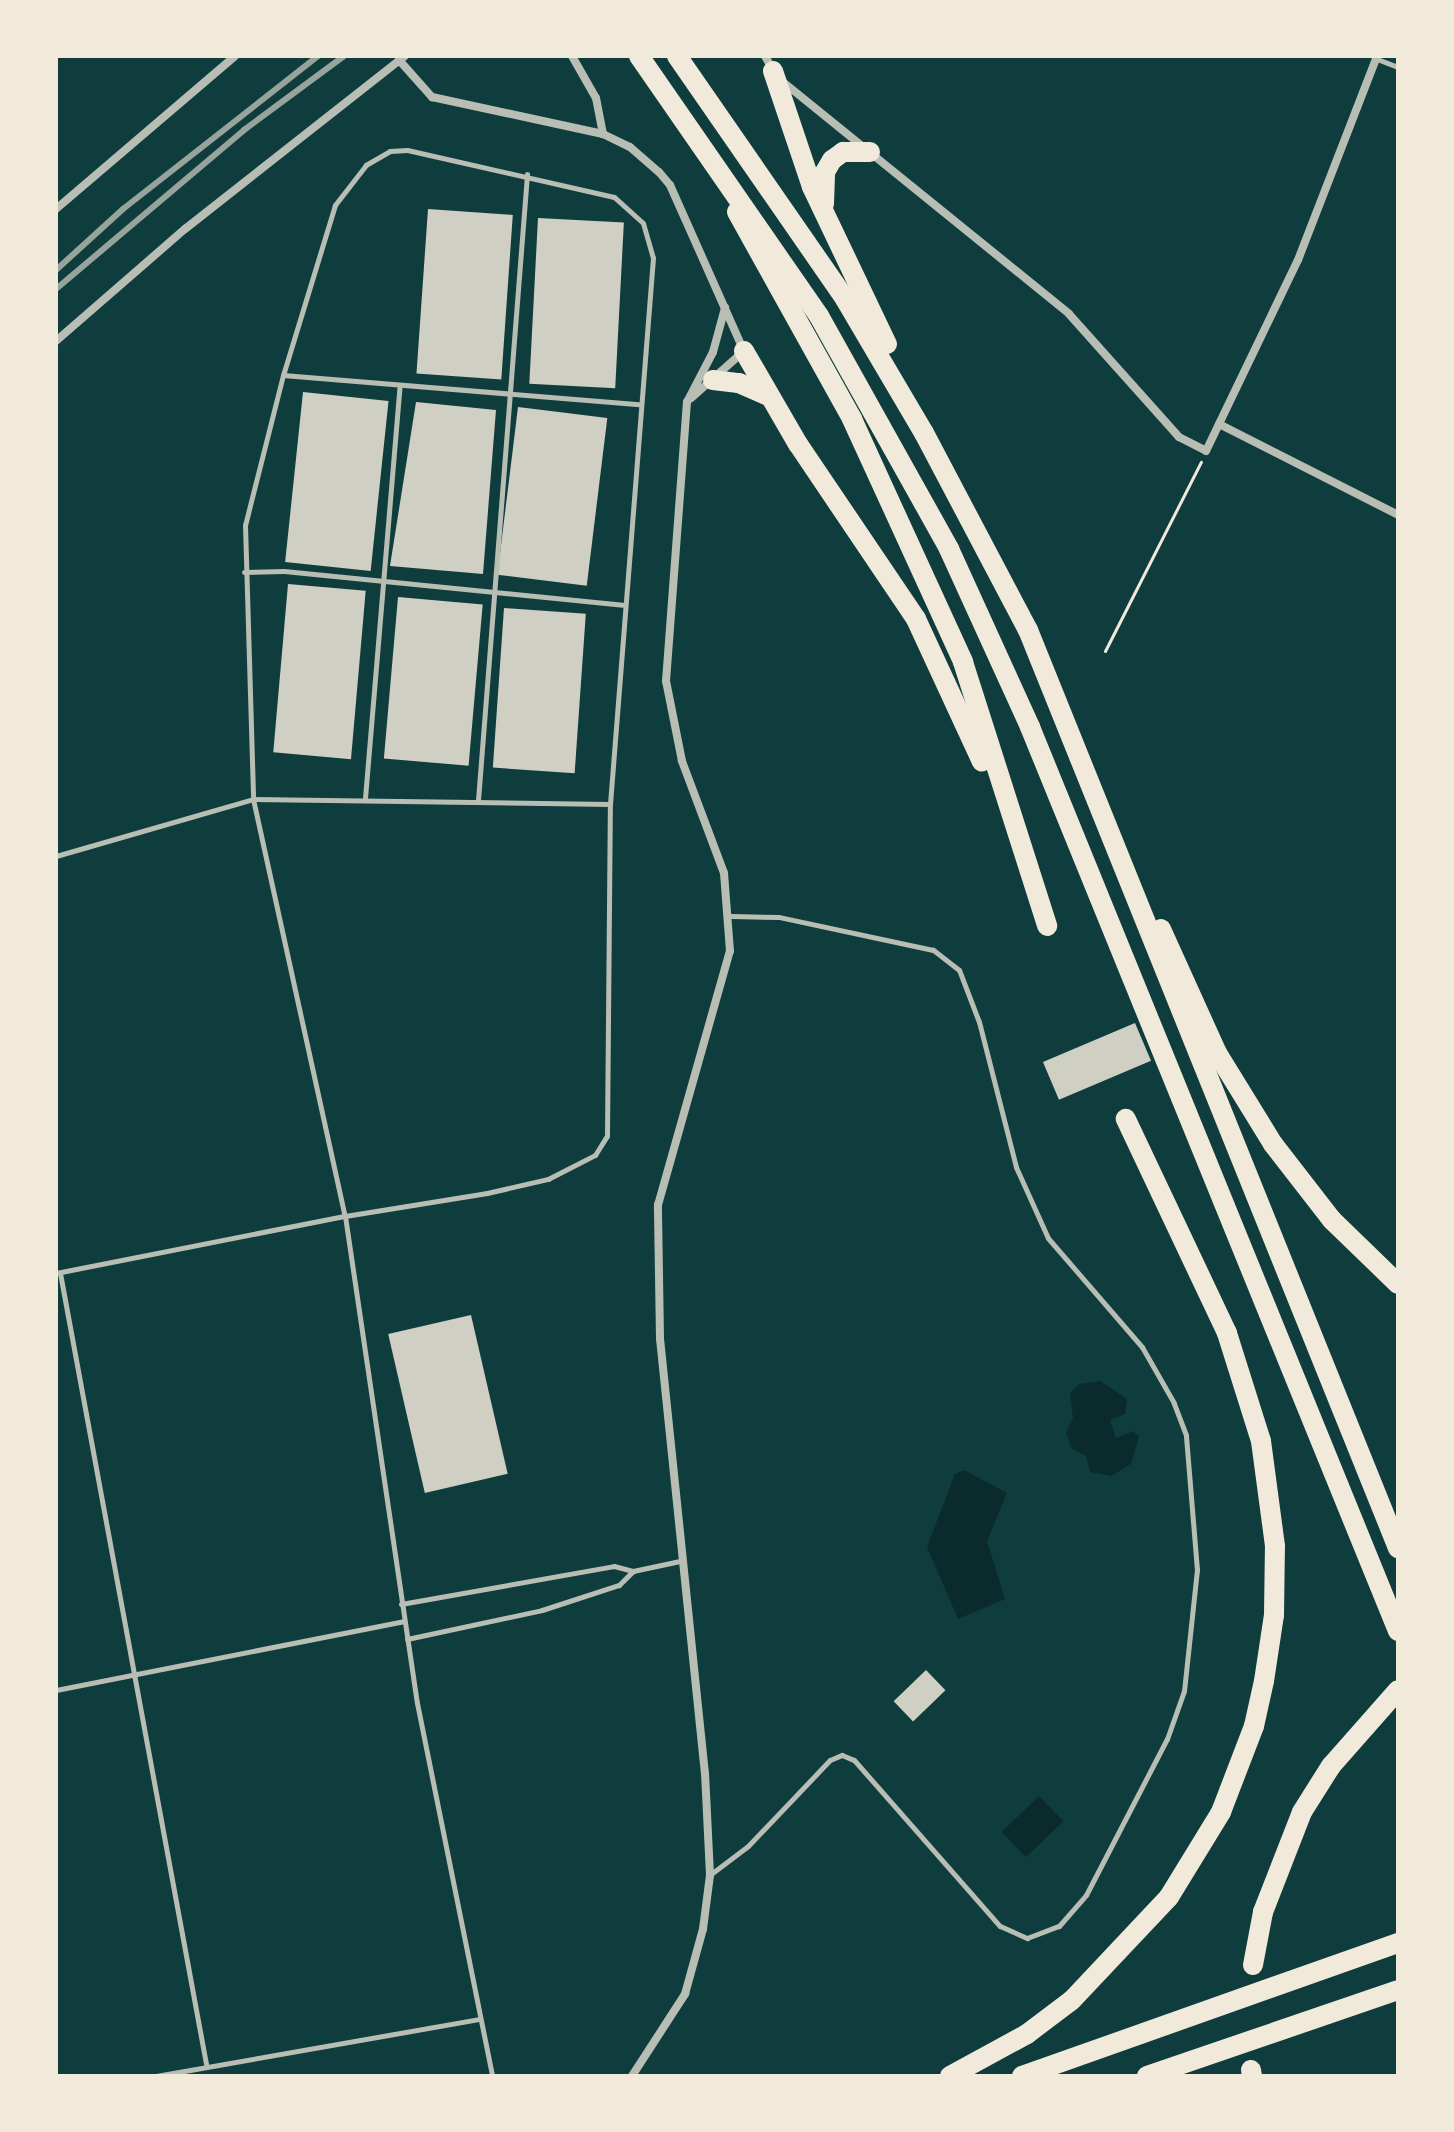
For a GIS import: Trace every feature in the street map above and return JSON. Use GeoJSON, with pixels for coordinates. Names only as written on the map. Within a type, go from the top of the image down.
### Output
{"type":"FeatureCollection","features":[{"type":"Feature","properties":{"kind":"highway"},"geometry":{"type":"LineString","coordinates":[[639,56],[717,164],[869,398],[989,634],[1398,1631]]}},
{"type":"Feature","properties":{"kind":"highway"},"geometry":{"type":"LineString","coordinates":[[677,56],[845,299],[924,433],[1028,630],[1103,824],[1398,1548]]}},
{"type":"Feature","properties":{"kind":"highway"},"geometry":{"type":"LineString","coordinates":[[769,64],[828,223],[868,309],[957,468],[972,528]]}},
{"type":"Feature","properties":{"kind":"highway"},"geometry":{"type":"LineString","coordinates":[[828,223],[825,172],[843,152],[870,152]]}},
{"type":"Feature","properties":{"kind":"highway"},"geometry":{"type":"LineString","coordinates":[[717,164],[748,237],[852,419],[963,662],[1047,926]]}},
{"type":"Feature","properties":{"kind":"highway"},"geometry":{"type":"LineString","coordinates":[[744,351],[766,395],[916,619],[1029,874]]}},
{"type":"Feature","properties":{"kind":"highway"},"geometry":{"type":"LineString","coordinates":[[713,380],[739,383],[766,395]]}},
{"type":"Feature","properties":{"kind":"highway"},"geometry":{"type":"LineString","coordinates":[[1103,824],[1153,911],[1193,1006],[1244,1099],[1304,1187],[1398,1284]]}},
{"type":"Feature","properties":{"kind":"highway"},"geometry":{"type":"LineString","coordinates":[[950,2076],[1027,2034],[1072,2000],[1169,1897],[1221,1812],[1254,1726],[1264,1681],[1274,1615],[1275,1546],[1261,1441],[1227,1333],[1126,1119]]}},
{"type":"Feature","properties":{"kind":"highway"},"geometry":{"type":"LineString","coordinates":[[1253,1965],[1263,1912],[1285,1849],[1331,1766],[1364,1723],[1398,1690]]}},
{"type":"Feature","properties":{"kind":"highway"},"geometry":{"type":"LineString","coordinates":[[1022,2076],[1398,1943]]}},
{"type":"Feature","properties":{"kind":"highway"},"geometry":{"type":"LineString","coordinates":[[1147,2076],[1398,1990]]}},
{"type":"Feature","properties":{"kind":"street"},"geometry":{"type":"LineString","coordinates":[[56,209],[235,56]]}},
{"type":"Feature","properties":{"kind":"street"},"geometry":{"type":"LineString","coordinates":[[572,56],[596,98],[603,134]]}},
{"type":"Feature","properties":{"kind":"street"},"geometry":{"type":"LineString","coordinates":[[769,64],[870,152],[1069,314],[1179,437],[1206,451],[1298,260],[1376,57]]}},
{"type":"Feature","properties":{"kind":"street"},"geometry":{"type":"LineString","coordinates":[[56,341],[185,229],[402,58],[422,91],[444,102],[603,134],[644,157],[670,185],[744,351],[687,402]]}},
{"type":"Feature","properties":{"kind":"street"},"geometry":{"type":"LineString","coordinates":[[632,2076],[685,1994],[703,1929],[710,1875],[705,1774],[680,1561],[660,1339],[658,1205],[730,951],[731,916],[724,873],[682,761],[668,706],[667,654],[687,402],[713,352],[725,308]]}},
{"type":"Feature","properties":{"kind":"street"},"geometry":{"type":"LineString","coordinates":[[1219,424],[1398,515]]}},
{"type":"Feature","properties":{"kind":"lane"},"geometry":{"type":"LineString","coordinates":[[1376,57],[1398,67]]}},
{"type":"Feature","properties":{"kind":"lane"},"geometry":{"type":"LineString","coordinates":[[206,2064],[58,1273],[345,1216],[548,1179],[595,1155],[607,1136],[610,804],[622,605],[653,258],[643,223],[614,197],[527,174],[407,150],[390,151],[366,165],[347,183],[335,205],[253,483],[244,572],[253,799],[345,1216],[403,1621],[492,2076]]}},
{"type":"Feature","properties":{"kind":"lane"},"geometry":{"type":"LineString","coordinates":[[478,800],[491,591],[527,174]]}},
{"type":"Feature","properties":{"kind":"lane"},"geometry":{"type":"LineString","coordinates":[[283,375],[639,404]]}},
{"type":"Feature","properties":{"kind":"lane"},"geometry":{"type":"LineString","coordinates":[[365,798],[380,580],[400,385]]}},
{"type":"Feature","properties":{"kind":"lane"},"geometry":{"type":"LineString","coordinates":[[244,572],[284,571],[622,605]]}},
{"type":"Feature","properties":{"kind":"lane"},"geometry":{"type":"LineString","coordinates":[[56,856],[253,799],[365,798],[610,804]]}},
{"type":"Feature","properties":{"kind":"lane"},"geometry":{"type":"LineString","coordinates":[[710,1875],[748,1846],[830,1760],[842,1755],[854,1760],[1000,1926],[1027,1938],[1059,1926],[1086,1895],[1167,1739],[1184,1691],[1197,1570],[1186,1435],[1174,1403],[1142,1347],[1048,1238],[1016,1167],[979,1022],[959,970],[933,950],[779,917],[731,916]]}},
{"type":"Feature","properties":{"kind":"lane"},"geometry":{"type":"LineString","coordinates":[[401,1604],[614,1566],[633,1571],[680,1561]]}},
{"type":"Feature","properties":{"kind":"lane"},"geometry":{"type":"LineString","coordinates":[[407,1639],[542,1610],[619,1585],[633,1571]]}},
{"type":"Feature","properties":{"kind":"lane"},"geometry":{"type":"LineString","coordinates":[[56,1690],[403,1621]]}},
{"type":"Feature","properties":{"kind":"lane"},"geometry":{"type":"LineString","coordinates":[[156,2076],[206,2064],[480,2019]]}},
{"type":"Feature","properties":{"kind":"path"},"geometry":{"type":"LineString","coordinates":[[1105,651],[1206,451]]}},
{"type":"Feature","properties":{"kind":"water"},"geometry":{"type":"Polygon","coordinates":[[[1100,1381],[1127,1399],[1125,1414],[1110,1420],[1116,1438],[1134,1431],[1139,1437],[1131,1464],[1111,1476],[1090,1472],[1086,1456],[1072,1449],[1066,1433],[1073,1418],[1070,1393],[1079,1384],[1100,1381]]]}},
{"type":"Feature","properties":{"kind":"water"},"geometry":{"type":"Polygon","coordinates":[[[964,1470],[1007,1493],[987,1541],[1005,1599],[958,1619],[927,1547],[955,1474],[964,1470]]]}},
{"type":"Feature","properties":{"kind":"water"},"geometry":{"type":"Polygon","coordinates":[[[1039,1796],[1063,1821],[1026,1857],[1002,1832],[1039,1796]]]}},
{"type":"Feature","properties":{"kind":"building"},"geometry":{"type":"Polygon","coordinates":[[[428,209],[513,215],[501,380],[416,374],[428,209]]]}},
{"type":"Feature","properties":{"kind":"building"},"geometry":{"type":"Polygon","coordinates":[[[538,218],[624,223],[615,388],[529,384],[538,218]]]}},
{"type":"Feature","properties":{"kind":"building"},"geometry":{"type":"Polygon","coordinates":[[[303,392],[389,401],[371,571],[285,562],[303,392]]]}},
{"type":"Feature","properties":{"kind":"building"},"geometry":{"type":"Polygon","coordinates":[[[416,402],[496,410],[483,574],[390,566],[416,402]]]}},
{"type":"Feature","properties":{"kind":"building"},"geometry":{"type":"Polygon","coordinates":[[[518,407],[607,418],[587,586],[497,575],[518,407]]]}},
{"type":"Feature","properties":{"kind":"building"},"geometry":{"type":"Polygon","coordinates":[[[288,584],[366,591],[351,759],[273,752],[288,584]]]}},
{"type":"Feature","properties":{"kind":"building"},"geometry":{"type":"Polygon","coordinates":[[[398,597],[483,604],[469,766],[384,758],[398,597]]]}},
{"type":"Feature","properties":{"kind":"building"},"geometry":{"type":"Polygon","coordinates":[[[504,608],[586,614],[575,773],[493,768],[504,608]]]}},
{"type":"Feature","properties":{"kind":"building"},"geometry":{"type":"Polygon","coordinates":[[[1135,1023],[1151,1061],[1059,1100],[1043,1062],[1135,1023]]]}},
{"type":"Feature","properties":{"kind":"building"},"geometry":{"type":"Polygon","coordinates":[[[471,1315],[508,1474],[425,1493],[388,1334],[471,1315]]]}},
{"type":"Feature","properties":{"kind":"building"},"geometry":{"type":"Polygon","coordinates":[[[926,1670],[945,1690],[913,1721],[894,1701],[926,1670]]]}},
{"type":"Feature","properties":{"kind":"railway"},"geometry":{"type":"LineString","coordinates":[[56,270],[123,209],[318,56]]}},
{"type":"Feature","properties":{"kind":"railway"},"geometry":{"type":"LineString","coordinates":[[56,289],[244,130],[344,56]]}}]}
